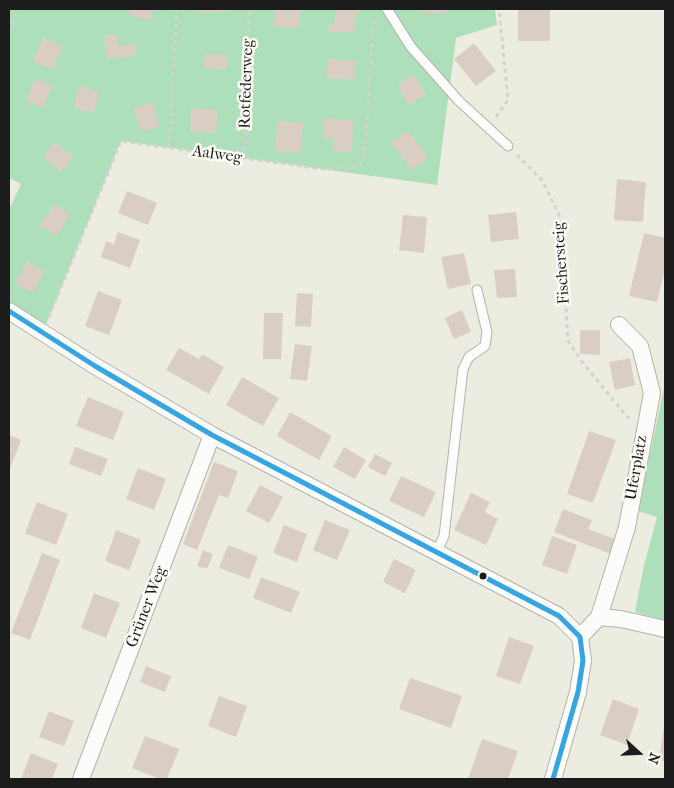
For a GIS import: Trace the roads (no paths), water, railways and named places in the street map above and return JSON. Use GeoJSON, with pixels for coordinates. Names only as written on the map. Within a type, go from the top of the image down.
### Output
{"type":"FeatureCollection","features":[{"type":"Feature","properties":{"kind":"street"},"geometry":{"type":"LineString","coordinates":[[9,311],[95,366],[212,435],[559,616],[580,637],[583,661],[578,692],[553,779]]}},
{"type":"Feature","properties":{"kind":"street","name":"Uferplatz"},"geometry":{"type":"LineString","coordinates":[[599,617],[627,527],[652,393],[640,346],[619,325]]}},
{"type":"Feature","properties":{"kind":"street","name":"Grüner Weg"},"geometry":{"type":"LineString","coordinates":[[82,779],[212,435]]}},
{"type":"Feature","properties":{"kind":"street"},"geometry":{"type":"LineString","coordinates":[[580,637],[599,617],[621,619],[665,629]]}},
{"type":"Feature","properties":{"kind":"lane"},"geometry":{"type":"LineString","coordinates":[[387,9],[411,47],[459,101],[508,146]]}},
{"type":"Feature","properties":{"kind":"lane"},"geometry":{"type":"LineString","coordinates":[[437,551],[444,536],[463,369],[469,357],[484,346],[487,332],[477,290]]}}]}
